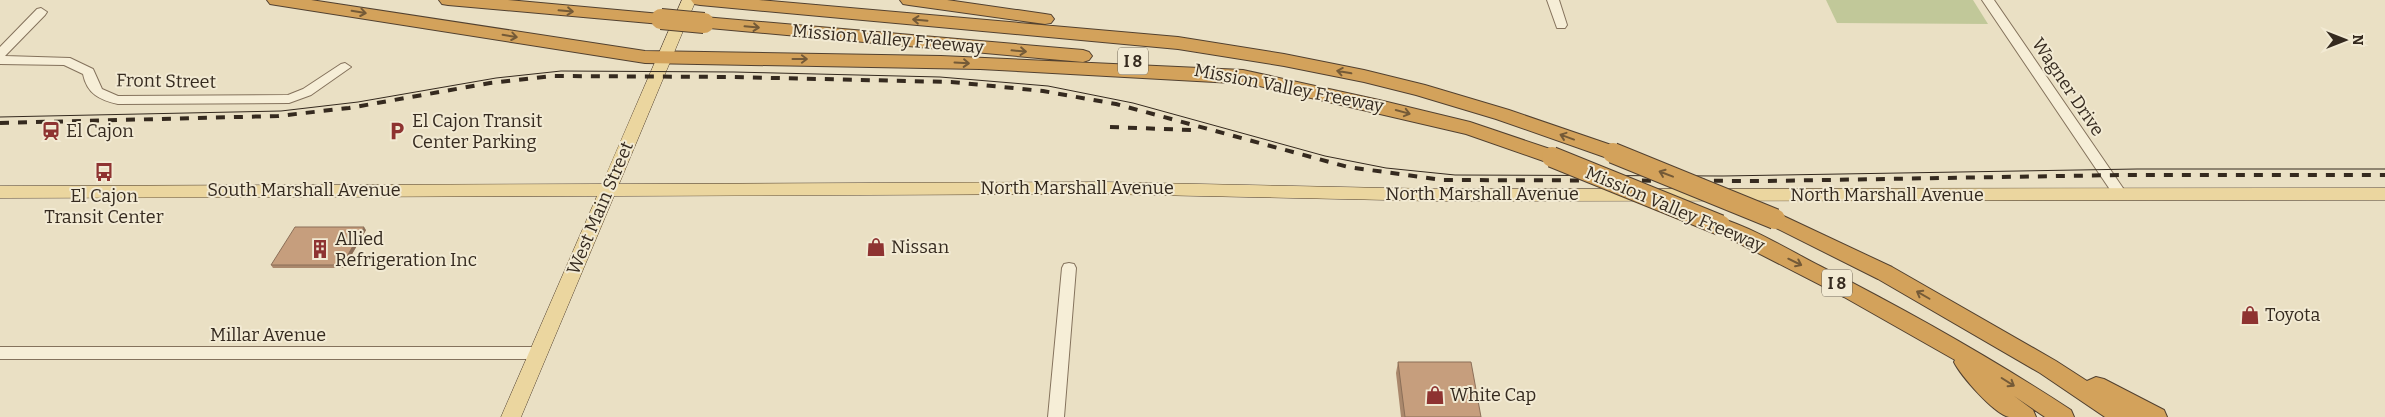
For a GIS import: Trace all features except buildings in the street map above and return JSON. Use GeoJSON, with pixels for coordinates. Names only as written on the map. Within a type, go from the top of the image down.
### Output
{"type":"FeatureCollection","features":[{"type":"Feature","properties":{"kind":"highway"},"geometry":{"type":"LineString","coordinates":[[276,0],[664,58],[942,62],[1255,78]]}},
{"type":"Feature","properties":{"kind":"highway","name":"Mission Valley Freeway"},"geometry":{"type":"LineString","coordinates":[[448,0],[1124,60],[1255,78],[1461,127],[1552,157],[1720,225],[1836,282],[1952,347],[2063,417]]}},
{"type":"Feature","properties":{"kind":"highway"},"geometry":{"type":"LineString","coordinates":[[909,0],[1094,26],[1178,44]]}},
{"type":"Feature","properties":{"kind":"highway","name":"Mission Valley Freeway"},"geometry":{"type":"LineString","coordinates":[[707,1],[1178,44],[1391,82],[1537,126],[1613,153],[1776,219],[1885,273],[2048,367],[2123,417]]}},
{"type":"Feature","properties":{"kind":"highway"},"geometry":{"type":"LineString","coordinates":[[1965,319],[2156,417]]}},
{"type":"Feature","properties":{"kind":"highway"},"geometry":{"type":"LineString","coordinates":[[1952,347],[1990,391],[2025,417]]}},
{"type":"Feature","properties":{"kind":"main road","name":"West Main Street"},"geometry":{"type":"LineString","coordinates":[[511,417],[689,0]]}},
{"type":"Feature","properties":{"kind":"main road","name":"North Marshall Avenue"},"geometry":{"type":"LineString","coordinates":[[608,190],[1104,188],[1435,195],[2385,194]]}},
{"type":"Feature","properties":{"kind":"main road","name":"South Marshall Avenue"},"geometry":{"type":"LineString","coordinates":[[0,192],[608,190]]}},
{"type":"Feature","properties":{"kind":"street"},"geometry":{"type":"LineString","coordinates":[[1553,0],[1560,25]]}},
{"type":"Feature","properties":{"kind":"street","name":"Wagner Drive"},"geometry":{"type":"LineString","coordinates":[[1988,0],[2120,194]]}},
{"type":"Feature","properties":{"kind":"street"},"geometry":{"type":"LineString","coordinates":[[0,54],[41,12]]}},
{"type":"Feature","properties":{"kind":"street","name":"Front Street"},"geometry":{"type":"LineString","coordinates":[[0,60],[66,61],[81,66],[89,72],[92,86],[97,93],[107,98],[118,100],[289,100],[307,92],[345,67]]}},
{"type":"Feature","properties":{"kind":"street"},"geometry":{"type":"LineString","coordinates":[[1056,417],[1069,268]]}},
{"type":"Feature","properties":{"kind":"street","name":"Millar Avenue"},"geometry":{"type":"LineString","coordinates":[[0,353],[537,353]]}},
{"type":"Feature","properties":{"kind":"green space"},"geometry":{"type":"Polygon","coordinates":[[[1826,0],[1973,0],[1988,24],[1837,23],[1826,0]]]}},
{"type":"Feature","properties":{"kind":"tram line"},"geometry":{"type":"LineString","coordinates":[[0,117],[281,111],[358,102],[496,78],[561,71],[734,72],[940,77],[1048,86],[1133,103],[1325,156],[1386,168],[1455,175],[1723,176],[2137,169],[2385,169]]}},
{"type":"Feature","properties":{"kind":"railway"},"geometry":{"type":"LineString","coordinates":[[0,123],[278,116],[349,108],[490,83],[552,76],[732,77],[951,82],[1043,91],[1116,104],[1348,167],[1443,180],[1765,181],[2121,175],[2385,175]]}},
{"type":"Feature","properties":{"kind":"railway"},"geometry":{"type":"LineString","coordinates":[[1110,127],[1192,130]]}},
{"type":"Feature","properties":{"kind":"place","name":"El Cajon"},"geometry":{"type":"Point","coordinates":[51,131]}},
{"type":"Feature","properties":{"kind":"place","name":"El Cajon Transit Center Parking"},"geometry":{"type":"Point","coordinates":[397,131]}},
{"type":"Feature","properties":{"kind":"place","name":"El Cajon Transit Center"},"geometry":{"type":"Point","coordinates":[104,172]}},
{"type":"Feature","properties":{"kind":"place","name":"Nissan"},"geometry":{"type":"Point","coordinates":[876,247]}},
{"type":"Feature","properties":{"kind":"place","name":"Allied Refrigeration Inc"},"geometry":{"type":"Point","coordinates":[320,249]}},
{"type":"Feature","properties":{"kind":"place","name":"Toyota"},"geometry":{"type":"Point","coordinates":[2250,315]}},
{"type":"Feature","properties":{"kind":"place","name":"White Cap"},"geometry":{"type":"Point","coordinates":[1435,395]}}]}
